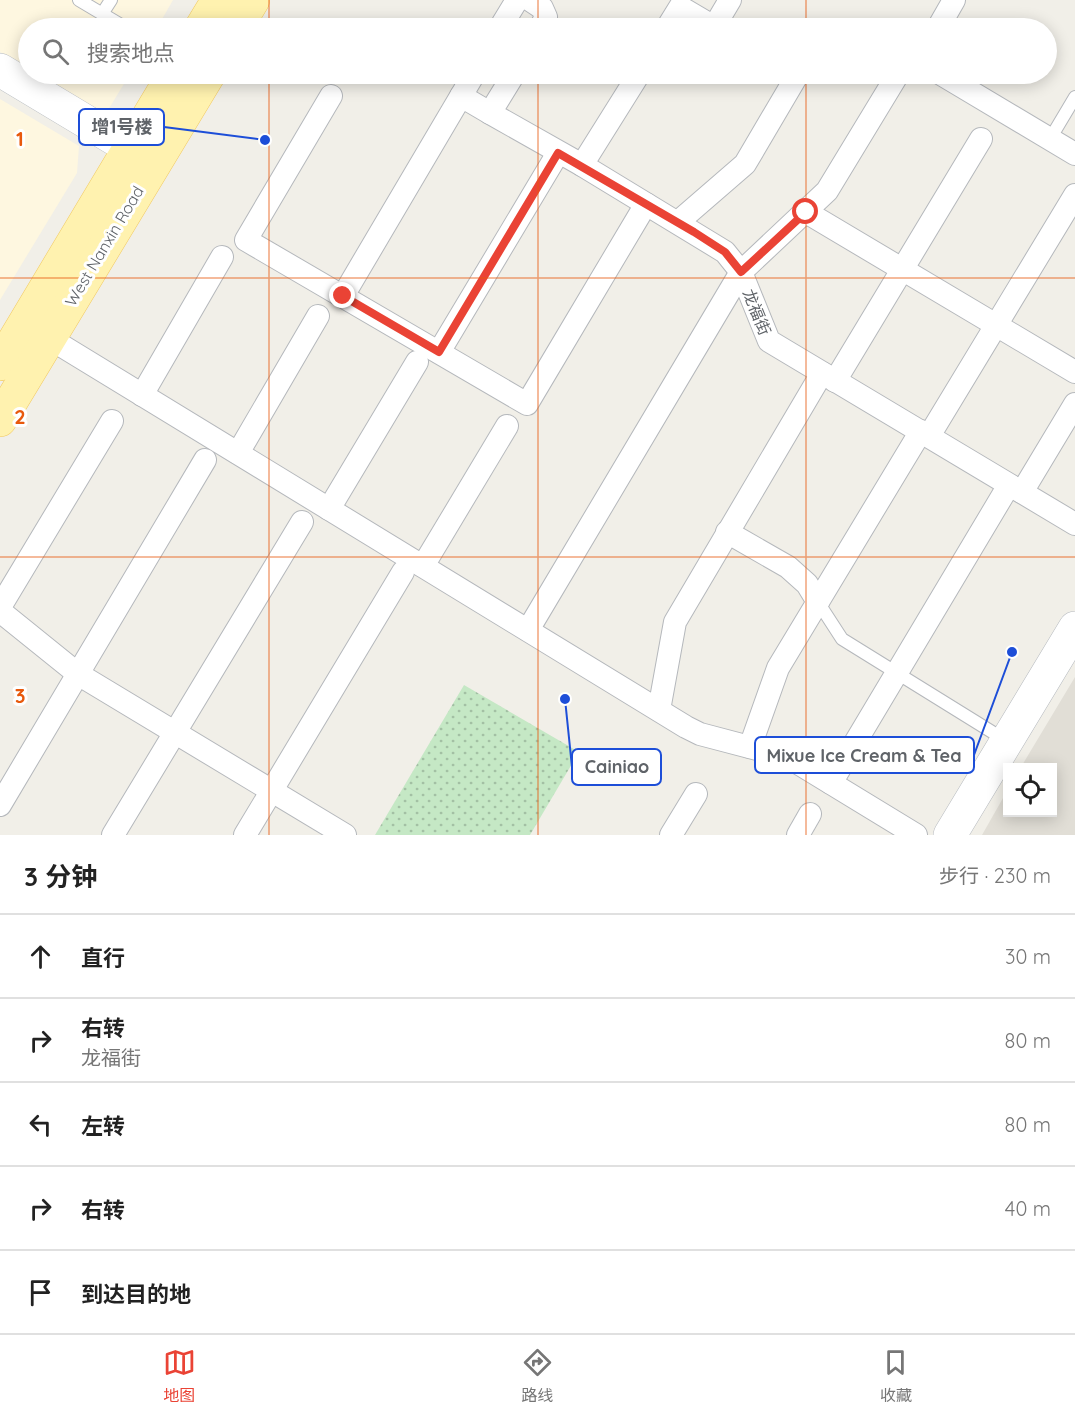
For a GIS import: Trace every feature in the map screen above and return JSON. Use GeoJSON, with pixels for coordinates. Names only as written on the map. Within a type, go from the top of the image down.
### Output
{"type":"FeatureCollection","features":[{"type":"Feature","properties":{"kind":"main road"},"geometry":{"type":"LineString","coordinates":[[207,18],[218,0]]}},
{"type":"Feature","properties":{"kind":"main road"},"geometry":{"type":"LineString","coordinates":[[242,18],[253,0]]}},
{"type":"Feature","properties":{"kind":"main road","name":"West Nanxin Road"},"geometry":{"type":"LineString","coordinates":[[0,364],[168,84]]}},
{"type":"Feature","properties":{"kind":"main road","name":"West Nanxin Road"},"geometry":{"type":"LineString","coordinates":[[0,420],[203,84]]}},
{"type":"Feature","properties":{"kind":"street"},"geometry":{"type":"LineString","coordinates":[[506,18],[517,0]]}},
{"type":"Feature","properties":{"kind":"street"},"geometry":{"type":"LineString","coordinates":[[530,0],[542,8],[545,18]]}},
{"type":"Feature","properties":{"kind":"street"},"geometry":{"type":"LineString","coordinates":[[719,18],[730,0]]}},
{"type":"Feature","properties":{"kind":"street"},"geometry":{"type":"LineString","coordinates":[[944,18],[954,0]]}},
{"type":"Feature","properties":{"kind":"street"},"geometry":{"type":"LineString","coordinates":[[673,18],[680,7],[699,18]]}},
{"type":"Feature","properties":{"kind":"street"},"geometry":{"type":"LineString","coordinates":[[0,70],[18,81]]}},
{"type":"Feature","properties":{"kind":"street"},"geometry":{"type":"LineString","coordinates":[[23,84],[130,148]]}},
{"type":"Feature","properties":{"kind":"street"},"geometry":{"type":"LineString","coordinates":[[343,296],[468,84]]}},
{"type":"Feature","properties":{"kind":"street"},"geometry":{"type":"LineString","coordinates":[[490,113],[508,84]]}},
{"type":"Feature","properties":{"kind":"street"},"geometry":{"type":"LineString","coordinates":[[582,165],[633,84]]}},
{"type":"Feature","properties":{"kind":"street"},"geometry":{"type":"LineString","coordinates":[[678,222],[745,164],[792,84]]}},
{"type":"Feature","properties":{"kind":"street"},"geometry":{"type":"LineString","coordinates":[[528,630],[741,272],[827,191],[892,84]]}},
{"type":"Feature","properties":{"kind":"street"},"geometry":{"type":"LineString","coordinates":[[958,84],[1075,154]]}},
{"type":"Feature","properties":{"kind":"street"},"geometry":{"type":"LineString","coordinates":[[331,96],[246,240],[527,404],[646,204]]}},
{"type":"Feature","properties":{"kind":"street","name":"龙福街"},"geometry":{"type":"LineString","coordinates":[[461,96],[582,165],[725,252],[741,272],[769,341],[1075,524]]}},
{"type":"Feature","properties":{"kind":"street"},"geometry":{"type":"LineString","coordinates":[[659,710],[675,622],[727,532],[902,269],[981,139]]}},
{"type":"Feature","properties":{"kind":"street"},"geometry":{"type":"LineString","coordinates":[[439,352],[558,153]]}},
{"type":"Feature","properties":{"kind":"street"},"geometry":{"type":"LineString","coordinates":[[750,747],[778,668],[925,434],[997,326],[1075,195]]}},
{"type":"Feature","properties":{"kind":"street"},"geometry":{"type":"LineString","coordinates":[[806,212],[1075,372]]}},
{"type":"Feature","properties":{"kind":"street"},"geometry":{"type":"LineString","coordinates":[[142,395],[222,257]]}},
{"type":"Feature","properties":{"kind":"street"},"geometry":{"type":"LineString","coordinates":[[238,453],[318,316]]}},
{"type":"Feature","properties":{"kind":"street"},"geometry":{"type":"LineString","coordinates":[[49,338],[329,509],[413,569],[528,630],[700,734],[798,763],[916,835]]}},
{"type":"Feature","properties":{"kind":"street"},"geometry":{"type":"LineString","coordinates":[[329,509],[417,362]]}},
{"type":"Feature","properties":{"kind":"street"},"geometry":{"type":"LineString","coordinates":[[831,783],[896,673],[1015,488],[1075,404]]}},
{"type":"Feature","properties":{"kind":"street"},"geometry":{"type":"LineString","coordinates":[[112,421],[0,609],[78,674],[345,835]]}},
{"type":"Feature","properties":{"kind":"street"},"geometry":{"type":"LineString","coordinates":[[245,835],[413,569],[507,426]]}},
{"type":"Feature","properties":{"kind":"street"},"geometry":{"type":"LineString","coordinates":[[0,805],[205,460]]}},
{"type":"Feature","properties":{"kind":"street"},"geometry":{"type":"LineString","coordinates":[[113,835],[302,522]]}},
{"type":"Feature","properties":{"kind":"street"},"geometry":{"type":"LineString","coordinates":[[727,532],[788,567],[807,584],[818,602]]}},
{"type":"Feature","properties":{"kind":"street"},"geometry":{"type":"LineString","coordinates":[[950,835],[1075,628]]}},
{"type":"Feature","properties":{"kind":"street"},"geometry":{"type":"LineString","coordinates":[[671,835],[696,794]]}},
{"type":"Feature","properties":{"kind":"street"},"geometry":{"type":"LineString","coordinates":[[798,835],[810,814]]}},
{"type":"Feature","properties":{"kind":"lane"},"geometry":{"type":"LineString","coordinates":[[79,0],[109,18]]}},
{"type":"Feature","properties":{"kind":"lane"},"geometry":{"type":"LineString","coordinates":[[102,14],[111,0]]}},
{"type":"Feature","properties":{"kind":"lane"},"geometry":{"type":"LineString","coordinates":[[1050,139],[1075,97]]}},
{"type":"Feature","properties":{"kind":"lane"},"geometry":{"type":"LineString","coordinates":[[818,602],[842,639],[1007,741]]}},
{"type":"Feature","properties":{"kind":"shaded area"},"geometry":{"type":"Polygon","coordinates":[[[0,0],[173,0],[163,18],[18,18],[18,63],[0,52],[0,0]]]}},
{"type":"Feature","properties":{"kind":"shaded area"},"geometry":{"type":"Polygon","coordinates":[[[54,84],[124,84],[105,115],[54,84]]]}},
{"type":"Feature","properties":{"kind":"shaded area"},"geometry":{"type":"Polygon","coordinates":[[[0,99],[79,146],[77,173],[0,300],[0,99]]]}},
{"type":"Feature","properties":{"kind":"shaded area"},"geometry":{"type":"Polygon","coordinates":[[[1075,677],[1075,835],[982,835],[1003,798],[1003,817],[1057,817],[1057,763],[1023,763],[1075,677]]]}},
{"type":"Feature","properties":{"kind":"green space"},"geometry":{"type":"Polygon","coordinates":[[[464,685],[579,752],[530,835],[375,835],[464,685]]]}},
{"type":"Feature","properties":{"kind":"place","name":"增1号楼"},"geometry":{"type":"Point","coordinates":[265,140]}},
{"type":"Feature","properties":{"kind":"place","name":"Mixue Ice Cream & Tea"},"geometry":{"type":"Point","coordinates":[1012,652]}},
{"type":"Feature","properties":{"kind":"place","name":"Cainiao"},"geometry":{"type":"Point","coordinates":[565,699]}},
{"type":"Feature","properties":{"kind":"route"},"geometry":{"type":"LineString","coordinates":[[343,296],[439,352],[558,153],[582,165],[725,252],[741,272],[806,212]]}}]}
